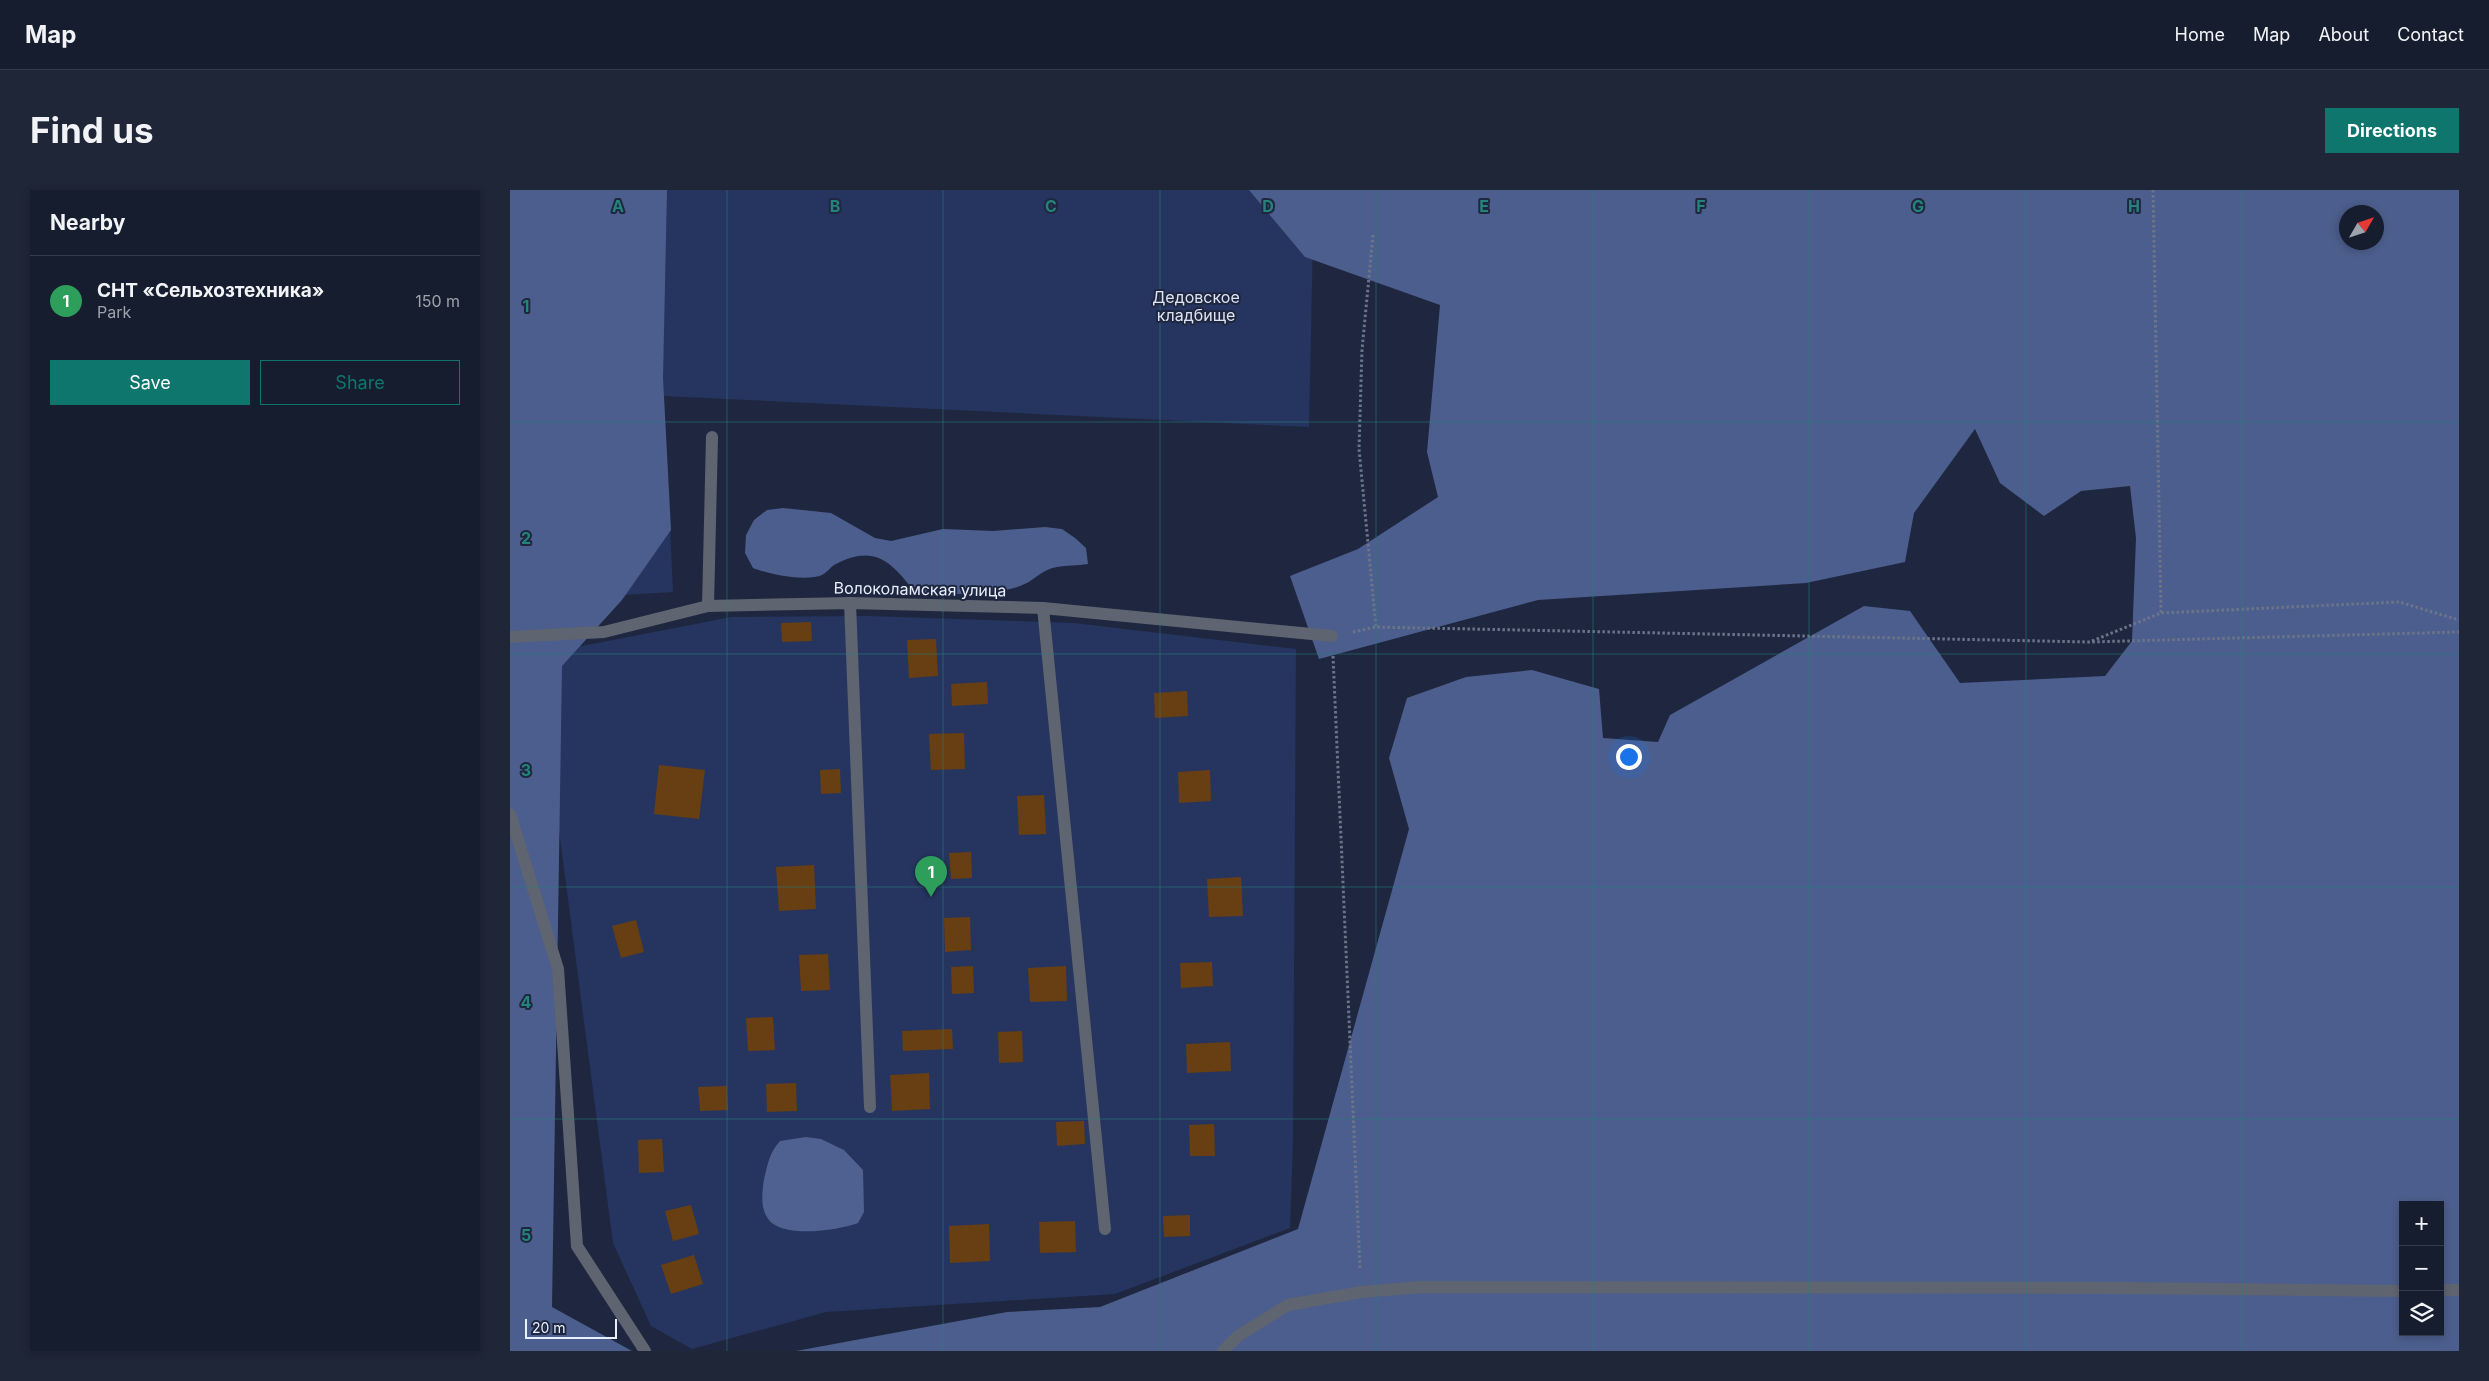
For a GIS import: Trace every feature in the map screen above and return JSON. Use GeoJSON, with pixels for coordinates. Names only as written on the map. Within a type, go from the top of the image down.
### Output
{"type":"FeatureCollection","features":[{"type":"Feature","properties":{"kind":"street"},"geometry":{"type":"LineString","coordinates":[[708,606],[712,437]]}},
{"type":"Feature","properties":{"kind":"street"},"geometry":{"type":"LineString","coordinates":[[850,603],[870,1107]]}},
{"type":"Feature","properties":{"kind":"street","name":"Волоколамская улица"},"geometry":{"type":"LineString","coordinates":[[510,637],[604,632],[708,606],[850,603],[1043,608],[1332,636]]}},
{"type":"Feature","properties":{"kind":"street"},"geometry":{"type":"LineString","coordinates":[[1043,608],[1105,1229]]}},
{"type":"Feature","properties":{"kind":"street"},"geometry":{"type":"LineString","coordinates":[[510,814],[558,969],[577,1246],[645,1351]]}},
{"type":"Feature","properties":{"kind":"street"},"geometry":{"type":"LineString","coordinates":[[1223,1351],[1238,1336],[1288,1305],[1361,1292],[1421,1287],[2113,1288],[2399,1292]]}},
{"type":"Feature","properties":{"kind":"street"},"geometry":{"type":"LineString","coordinates":[[2444,1290],[2459,1290]]}},
{"type":"Feature","properties":{"kind":"path"},"geometry":{"type":"LineString","coordinates":[[2153,190],[2161,614]]}},
{"type":"Feature","properties":{"kind":"path"},"geometry":{"type":"LineString","coordinates":[[1373,235],[1362,350],[1359,449],[1376,626]]}},
{"type":"Feature","properties":{"kind":"path"},"geometry":{"type":"LineString","coordinates":[[2089,642],[2161,614],[2399,602],[2459,620]]}},
{"type":"Feature","properties":{"kind":"path"},"geometry":{"type":"LineString","coordinates":[[1361,1292],[1332,636],[1376,626],[2089,642],[2459,632]]}},
{"type":"Feature","properties":{"kind":"green space","name":"Дедовское кладбище"},"geometry":{"type":"Polygon","coordinates":[[[510,190],[1314,190],[1309,427],[664,396],[673,592],[510,602],[510,190]]]}},
{"type":"Feature","properties":{"kind":"green space"},"geometry":{"type":"Polygon","coordinates":[[[868,616],[1074,623],[1296,649],[1293,1140],[1290,1228],[1115,1294],[826,1312],[692,1349],[651,1326],[613,1243],[536,655],[731,617],[868,616]]]}},
{"type":"Feature","properties":{"kind":"shaded area"},"geometry":{"type":"Polygon","coordinates":[[[510,190],[667,190],[663,378],[671,530],[622,600],[562,666],[552,1307],[632,1351],[510,1351],[510,190]]]}},
{"type":"Feature","properties":{"kind":"shaded area"},"geometry":{"type":"Polygon","coordinates":[[[1249,190],[2459,190],[2459,1351],[796,1351],[1007,1312],[1100,1307],[1298,1229],[1409,829],[1389,758],[1407,698],[1466,677],[1532,670],[1599,689],[1603,738],[1658,742],[1670,715],[1864,606],[1910,611],[1960,683],[2105,676],[2132,641],[2136,538],[2130,486],[2081,491],[2044,516],[2000,483],[1975,429],[1914,513],[1905,562],[1806,583],[1538,600],[1319,659],[1290,576],[1358,549],[1438,497],[1427,452],[1440,305],[1305,257],[1249,190]]]}},
{"type":"Feature","properties":{"kind":"shaded area"},"geometry":{"type":"Polygon","coordinates":[[[783,508],[831,513],[875,538],[891,541],[943,529],[993,531],[1045,527],[1062,529],[1086,548],[1088,564],[1052,568],[1020,586],[994,592],[968,594],[915,592],[890,564],[871,556],[848,559],[834,565],[822,575],[807,578],[768,573],[753,568],[745,553],[746,535],[754,520],[767,510],[783,508]]]}},
{"type":"Feature","properties":{"kind":"shaded area"},"geometry":{"type":"Polygon","coordinates":[[[806,1137],[821,1139],[844,1150],[863,1170],[864,1212],[858,1223],[825,1230],[799,1231],[776,1226],[766,1216],[762,1201],[764,1179],[771,1154],[780,1141],[806,1137]]]}},
{"type":"Feature","properties":{"kind":"building"},"geometry":{"type":"Polygon","coordinates":[[[811,622],[812,641],[782,642],[781,623],[811,622]]]}},
{"type":"Feature","properties":{"kind":"building"},"geometry":{"type":"Polygon","coordinates":[[[936,639],[938,676],[909,678],[907,640],[936,639]]]}},
{"type":"Feature","properties":{"kind":"building"},"geometry":{"type":"Polygon","coordinates":[[[987,682],[988,704],[952,706],[951,684],[987,682]]]}},
{"type":"Feature","properties":{"kind":"building"},"geometry":{"type":"Polygon","coordinates":[[[1187,691],[1188,716],[1155,718],[1154,693],[1187,691]]]}},
{"type":"Feature","properties":{"kind":"building"},"geometry":{"type":"Polygon","coordinates":[[[964,733],[965,769],[931,770],[929,734],[964,733]]]}},
{"type":"Feature","properties":{"kind":"building"},"geometry":{"type":"Polygon","coordinates":[[[659,765],[705,770],[699,819],[654,814],[659,765]]]}},
{"type":"Feature","properties":{"kind":"building"},"geometry":{"type":"Polygon","coordinates":[[[840,769],[841,793],[821,794],[820,770],[840,769]]]}},
{"type":"Feature","properties":{"kind":"building"},"geometry":{"type":"Polygon","coordinates":[[[1210,770],[1211,801],[1179,803],[1178,772],[1210,770]]]}},
{"type":"Feature","properties":{"kind":"building"},"geometry":{"type":"Polygon","coordinates":[[[1044,795],[1046,834],[1019,835],[1017,796],[1044,795]]]}},
{"type":"Feature","properties":{"kind":"building"},"geometry":{"type":"Polygon","coordinates":[[[971,852],[972,878],[951,879],[949,853],[971,852]]]}},
{"type":"Feature","properties":{"kind":"building"},"geometry":{"type":"Polygon","coordinates":[[[814,865],[816,909],[779,911],[776,867],[814,865]]]}},
{"type":"Feature","properties":{"kind":"building"},"geometry":{"type":"Polygon","coordinates":[[[1241,877],[1243,916],[1209,917],[1207,879],[1241,877]]]}},
{"type":"Feature","properties":{"kind":"building"},"geometry":{"type":"Polygon","coordinates":[[[970,917],[971,950],[945,952],[944,918],[970,917]]]}},
{"type":"Feature","properties":{"kind":"building"},"geometry":{"type":"Polygon","coordinates":[[[636,920],[644,952],[621,958],[612,926],[636,920]]]}},
{"type":"Feature","properties":{"kind":"building"},"geometry":{"type":"Polygon","coordinates":[[[828,954],[830,990],[801,991],[799,955],[828,954]]]}},
{"type":"Feature","properties":{"kind":"building"},"geometry":{"type":"Polygon","coordinates":[[[1212,962],[1213,986],[1181,988],[1180,963],[1212,962]]]}},
{"type":"Feature","properties":{"kind":"building"},"geometry":{"type":"Polygon","coordinates":[[[973,966],[974,993],[952,994],[951,967],[973,966]]]}},
{"type":"Feature","properties":{"kind":"building"},"geometry":{"type":"Polygon","coordinates":[[[1066,966],[1067,1001],[1030,1002],[1028,968],[1066,966]]]}},
{"type":"Feature","properties":{"kind":"building"},"geometry":{"type":"Polygon","coordinates":[[[773,1017],[775,1050],[748,1051],[746,1018],[773,1017]]]}},
{"type":"Feature","properties":{"kind":"building"},"geometry":{"type":"Polygon","coordinates":[[[952,1029],[953,1049],[903,1051],[902,1031],[952,1029]]]}},
{"type":"Feature","properties":{"kind":"building"},"geometry":{"type":"Polygon","coordinates":[[[1022,1031],[1023,1062],[999,1063],[998,1032],[1022,1031]]]}},
{"type":"Feature","properties":{"kind":"building"},"geometry":{"type":"Polygon","coordinates":[[[1230,1042],[1231,1071],[1187,1073],[1186,1044],[1230,1042]]]}},
{"type":"Feature","properties":{"kind":"building"},"geometry":{"type":"Polygon","coordinates":[[[929,1073],[930,1109],[892,1111],[890,1075],[929,1073]]]}},
{"type":"Feature","properties":{"kind":"building"},"geometry":{"type":"Polygon","coordinates":[[[796,1083],[797,1111],[767,1112],[766,1084],[796,1083]]]}},
{"type":"Feature","properties":{"kind":"building"},"geometry":{"type":"Polygon","coordinates":[[[727,1086],[728,1110],[700,1111],[698,1087],[727,1086]]]}},
{"type":"Feature","properties":{"kind":"building"},"geometry":{"type":"Polygon","coordinates":[[[1084,1121],[1085,1144],[1057,1146],[1056,1122],[1084,1121]]]}},
{"type":"Feature","properties":{"kind":"building"},"geometry":{"type":"Polygon","coordinates":[[[1214,1124],[1215,1156],[1190,1156],[1189,1125],[1214,1124]]]}},
{"type":"Feature","properties":{"kind":"building"},"geometry":{"type":"Polygon","coordinates":[[[662,1139],[664,1172],[639,1173],[638,1140],[662,1139]]]}},
{"type":"Feature","properties":{"kind":"building"},"geometry":{"type":"Polygon","coordinates":[[[691,1205],[699,1234],[673,1241],[665,1211],[691,1205]]]}},
{"type":"Feature","properties":{"kind":"building"},"geometry":{"type":"Polygon","coordinates":[[[1190,1215],[1190,1236],[1164,1237],[1163,1216],[1190,1215]]]}},
{"type":"Feature","properties":{"kind":"building"},"geometry":{"type":"Polygon","coordinates":[[[1075,1221],[1076,1252],[1040,1253],[1039,1222],[1075,1221]]]}},
{"type":"Feature","properties":{"kind":"building"},"geometry":{"type":"Polygon","coordinates":[[[989,1224],[990,1261],[950,1263],[949,1226],[989,1224]]]}},
{"type":"Feature","properties":{"kind":"building"},"geometry":{"type":"Polygon","coordinates":[[[694,1255],[703,1284],[671,1294],[661,1265],[694,1255]]]}},
{"type":"Feature","properties":{"kind":"place","name":"СНТ «Сельхозтехника»"},"geometry":{"type":"Point","coordinates":[931,897]}}]}
